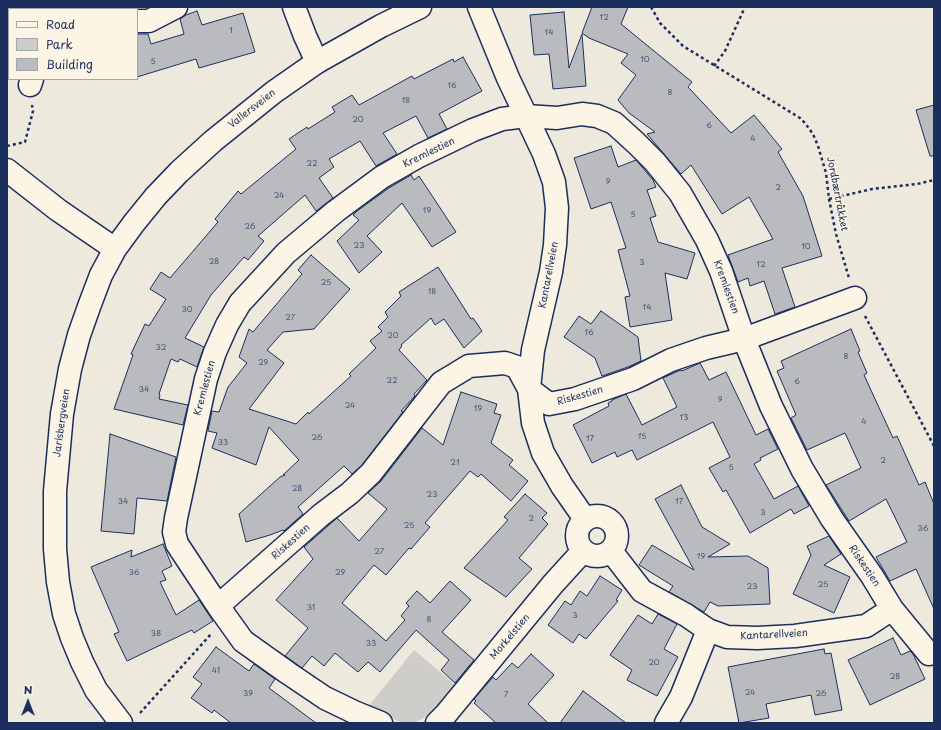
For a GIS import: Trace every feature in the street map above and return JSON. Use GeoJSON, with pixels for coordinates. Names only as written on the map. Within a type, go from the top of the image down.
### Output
{"type":"FeatureCollection","features":[{"type":"Feature","properties":{"kind":"street"},"geometry":{"type":"LineString","coordinates":[[138,21],[149,21],[176,7]]}},
{"type":"Feature","properties":{"kind":"street"},"geometry":{"type":"LineString","coordinates":[[294,7],[317,62]]}},
{"type":"Feature","properties":{"kind":"street","name":"Vallersveien"},"geometry":{"type":"LineString","coordinates":[[115,249],[152,201],[179,172],[236,122],[274,92],[317,62],[381,26],[420,7]]}},
{"type":"Feature","properties":{"kind":"street","name":"Kantarellveien"},"geometry":{"type":"LineString","coordinates":[[479,7],[508,78],[544,154],[554,182],[557,208],[556,245],[533,350],[529,389],[533,423],[543,453],[562,486],[585,519]]}},
{"type":"Feature","properties":{"kind":"street","name":"Kremlestien"},"geometry":{"type":"LineString","coordinates":[[222,612],[178,544],[174,532],[206,378],[215,352],[227,325],[240,303],[286,253],[336,211],[382,177],[419,156],[473,130],[502,119],[526,116],[557,118],[582,114],[597,116],[614,123],[655,162],[680,193],[707,240],[721,271],[744,339]]}},
{"type":"Feature","properties":{"kind":"street"},"geometry":{"type":"LineString","coordinates":[[7,170],[58,210],[115,249]]}},
{"type":"Feature","properties":{"kind":"street","name":"Jarlsbergveien"},"geometry":{"type":"LineString","coordinates":[[115,249],[101,275],[90,304],[70,369],[62,414],[58,452],[55,491],[55,542],[58,582],[64,614],[82,662],[96,690],[130,718]]}},
{"type":"Feature","properties":{"kind":"street"},"geometry":{"type":"LineString","coordinates":[[744,339],[855,298]]}},
{"type":"Feature","properties":{"kind":"street","name":"Riskestien"},"geometry":{"type":"LineString","coordinates":[[222,612],[321,515],[350,493],[371,473],[441,383],[469,366],[506,363],[517,367],[529,389],[549,404],[575,399],[633,379],[671,360],[706,348],[744,339],[771,406],[802,469],[832,519],[872,576],[892,609],[928,654]]}},
{"type":"Feature","properties":{"kind":"street"},"geometry":{"type":"LineString","coordinates":[[598,516],[610,521],[614,526],[617,539],[611,551],[600,556],[588,554],[583,551],[579,546],[576,534],[585,519],[598,516]]}},
{"type":"Feature","properties":{"kind":"street","name":"Morkelstien"},"geometry":{"type":"LineString","coordinates":[[437,723],[553,584],[583,551]]}},
{"type":"Feature","properties":{"kind":"street","name":"Kantarellveien"},"geometry":{"type":"LineString","coordinates":[[611,551],[642,591],[686,615],[708,630],[727,637],[757,638],[795,636],[866,626],[892,609]]}},
{"type":"Feature","properties":{"kind":"street"},"geometry":{"type":"LineString","coordinates":[[222,612],[243,641],[288,673],[325,698],[381,723]]}},
{"type":"Feature","properties":{"kind":"street"},"geometry":{"type":"LineString","coordinates":[[666,723],[681,697],[708,630]]}},
{"type":"Feature","properties":{"kind":"path","name":"Jordbærtråkket"},"geometry":{"type":"LineString","coordinates":[[651,7],[660,23],[683,46],[800,118],[813,134],[826,173],[829,199],[836,234],[855,298],[934,446]]}},
{"type":"Feature","properties":{"kind":"path"},"geometry":{"type":"LineString","coordinates":[[714,66],[725,51],[745,7]]}},
{"type":"Feature","properties":{"kind":"path"},"geometry":{"type":"LineString","coordinates":[[7,146],[25,142],[33,112],[31,82]]}},
{"type":"Feature","properties":{"kind":"path"},"geometry":{"type":"LineString","coordinates":[[829,199],[872,188],[917,184],[934,180]]}},
{"type":"Feature","properties":{"kind":"path"},"geometry":{"type":"LineString","coordinates":[[130,718],[222,612]]}},
{"type":"Feature","properties":{"kind":"green space"},"geometry":{"type":"Polygon","coordinates":[[[414,650],[457,686],[430,715],[415,722],[403,723],[367,708],[414,650]]]}},
{"type":"Feature","properties":{"kind":"building"},"geometry":{"type":"Polygon","coordinates":[[[592,7],[628,7],[621,24],[692,82],[688,87],[731,133],[754,115],[782,149],[778,152],[803,196],[822,256],[782,268],[795,307],[775,314],[764,281],[750,286],[748,278],[738,282],[728,255],[773,239],[749,197],[722,214],[691,165],[681,174],[647,134],[655,132],[629,113],[618,100],[636,75],[621,63],[628,54],[589,38],[582,33],[592,7]]]}},
{"type":"Feature","properties":{"kind":"building"},"geometry":{"type":"Polygon","coordinates":[[[197,11],[202,25],[243,13],[255,52],[199,68],[196,59],[138,77],[138,34],[148,34],[151,44],[184,34],[180,19],[197,11]]]}},
{"type":"Feature","properties":{"kind":"building"},"geometry":{"type":"Polygon","coordinates":[[[564,12],[569,68],[582,34],[586,86],[553,89],[549,54],[534,55],[530,15],[564,12]]]}},
{"type":"Feature","properties":{"kind":"building"},"geometry":{"type":"Polygon","coordinates":[[[463,57],[482,91],[439,114],[447,129],[428,138],[416,116],[383,133],[397,154],[376,166],[360,141],[329,159],[334,167],[319,178],[333,198],[316,211],[305,195],[258,236],[264,241],[248,260],[244,257],[211,295],[185,338],[204,347],[197,367],[180,359],[178,362],[171,359],[159,394],[159,399],[188,405],[183,425],[114,409],[133,355],[131,354],[145,324],[149,326],[166,299],[150,289],[161,272],[170,278],[218,222],[215,219],[238,191],[241,194],[296,149],[289,139],[307,127],[308,129],[335,112],[332,107],[352,95],[359,105],[412,76],[414,79],[453,59],[454,62],[463,57]]]}},
{"type":"Feature","properties":{"kind":"building"},"geometry":{"type":"Polygon","coordinates":[[[934,105],[934,156],[930,156],[916,110],[934,105]]]}},
{"type":"Feature","properties":{"kind":"building"},"geometry":{"type":"Polygon","coordinates":[[[611,146],[618,167],[636,160],[653,180],[656,187],[647,190],[656,216],[650,218],[658,242],[695,253],[687,279],[665,273],[672,320],[630,327],[625,297],[630,296],[618,250],[626,248],[611,202],[591,209],[574,158],[611,146]]]}},
{"type":"Feature","properties":{"kind":"building"},"geometry":{"type":"Polygon","coordinates":[[[411,175],[414,180],[419,176],[456,232],[432,247],[402,203],[367,236],[382,252],[359,273],[337,241],[359,220],[353,215],[357,211],[389,188],[411,175]]]}},
{"type":"Feature","properties":{"kind":"building"},"geometry":{"type":"Polygon","coordinates":[[[311,255],[350,289],[314,329],[283,332],[267,350],[284,363],[249,409],[296,424],[351,376],[349,374],[376,348],[370,341],[382,331],[378,327],[388,317],[385,312],[401,296],[399,292],[438,267],[471,319],[473,318],[482,331],[464,348],[444,319],[435,325],[431,318],[401,345],[402,346],[399,350],[427,380],[401,411],[403,412],[362,465],[352,474],[344,466],[298,507],[303,514],[284,531],[283,530],[246,542],[239,514],[280,477],[285,475],[283,475],[299,460],[269,427],[256,465],[212,448],[217,433],[208,431],[212,411],[219,412],[228,387],[247,363],[239,357],[249,329],[253,332],[302,274],[298,270],[311,255]]]}},
{"type":"Feature","properties":{"kind":"building"},"geometry":{"type":"Polygon","coordinates":[[[601,311],[638,337],[641,361],[602,376],[595,358],[564,337],[579,316],[591,324],[601,311]]]}},
{"type":"Feature","properties":{"kind":"building"},"geometry":{"type":"Polygon","coordinates":[[[851,329],[860,351],[858,352],[867,373],[864,375],[893,438],[897,436],[919,485],[925,482],[934,504],[934,609],[916,569],[890,581],[876,557],[907,542],[886,499],[849,521],[826,485],[861,468],[845,433],[807,450],[791,418],[796,415],[777,371],[784,368],[781,361],[851,329]]]}},
{"type":"Feature","properties":{"kind":"building"},"geometry":{"type":"Polygon","coordinates":[[[700,363],[709,380],[726,372],[756,435],[768,429],[778,449],[760,458],[761,460],[754,464],[774,499],[798,486],[809,506],[794,514],[791,509],[750,533],[726,490],[723,492],[709,468],[730,457],[713,422],[637,460],[632,450],[617,457],[615,452],[592,463],[573,425],[609,406],[608,403],[612,400],[626,394],[642,425],[677,407],[663,378],[700,363]]]}},
{"type":"Feature","properties":{"kind":"building"},"geometry":{"type":"Polygon","coordinates":[[[461,392],[497,404],[494,413],[501,415],[491,443],[513,460],[509,465],[528,481],[511,501],[481,474],[478,477],[470,471],[425,523],[430,527],[411,549],[409,548],[386,575],[374,565],[342,603],[386,641],[405,620],[401,616],[409,606],[406,603],[417,591],[430,603],[450,581],[471,600],[442,632],[474,660],[455,683],[441,670],[449,660],[416,630],[380,672],[368,662],[358,672],[335,653],[324,666],[312,656],[302,668],[285,656],[308,628],[276,600],[313,559],[304,547],[337,518],[359,541],[387,509],[368,493],[381,481],[422,428],[443,445],[461,392]]]}},
{"type":"Feature","properties":{"kind":"building"},"geometry":{"type":"Polygon","coordinates":[[[110,434],[176,457],[167,501],[137,498],[134,534],[101,531],[110,434]]]}},
{"type":"Feature","properties":{"kind":"building"},"geometry":{"type":"Polygon","coordinates":[[[681,485],[702,527],[730,544],[708,557],[748,556],[768,568],[770,604],[718,606],[710,602],[704,612],[669,592],[673,586],[639,565],[652,545],[694,570],[655,499],[681,485]]]}},
{"type":"Feature","properties":{"kind":"building"},"geometry":{"type":"Polygon","coordinates":[[[525,494],[547,513],[542,518],[548,524],[519,558],[532,569],[506,597],[464,568],[508,520],[504,517],[525,494]]]}},
{"type":"Feature","properties":{"kind":"building"},"geometry":{"type":"Polygon","coordinates":[[[829,536],[841,554],[824,565],[850,577],[834,613],[793,594],[811,555],[807,546],[829,536]]]}},
{"type":"Feature","properties":{"kind":"building"},"geometry":{"type":"Polygon","coordinates":[[[163,544],[172,566],[162,571],[166,580],[160,582],[176,615],[199,600],[213,621],[194,633],[192,630],[127,661],[114,634],[119,632],[91,567],[132,550],[131,557],[163,544]]]}},
{"type":"Feature","properties":{"kind":"building"},"geometry":{"type":"Polygon","coordinates":[[[600,576],[622,590],[616,600],[618,601],[586,639],[579,634],[573,643],[548,625],[565,601],[571,605],[580,591],[587,596],[600,576]]]}},
{"type":"Feature","properties":{"kind":"building"},"geometry":{"type":"Polygon","coordinates":[[[658,614],[677,624],[664,649],[678,657],[657,696],[627,680],[632,670],[610,655],[638,615],[652,624],[658,614]]]}},
{"type":"Feature","properties":{"kind":"building"},"geometry":{"type":"Polygon","coordinates":[[[893,638],[901,655],[910,651],[913,654],[925,679],[870,705],[848,660],[893,638]]]}},
{"type":"Feature","properties":{"kind":"building"},"geometry":{"type":"Polygon","coordinates":[[[216,647],[249,671],[254,664],[275,679],[269,688],[316,723],[231,723],[214,710],[212,713],[191,698],[202,684],[193,677],[216,647]]]}},
{"type":"Feature","properties":{"kind":"building"},"geometry":{"type":"Polygon","coordinates":[[[824,649],[825,654],[831,653],[842,710],[815,715],[811,695],[766,704],[769,718],[739,723],[728,667],[824,649]]]}},
{"type":"Feature","properties":{"kind":"building"},"geometry":{"type":"Polygon","coordinates":[[[531,654],[554,675],[528,704],[548,723],[496,723],[474,703],[476,701],[474,699],[493,677],[496,680],[512,663],[518,668],[531,654]]]}},
{"type":"Feature","properties":{"kind":"building"},"geometry":{"type":"Polygon","coordinates":[[[583,691],[626,723],[560,723],[583,691]]]}}]}
